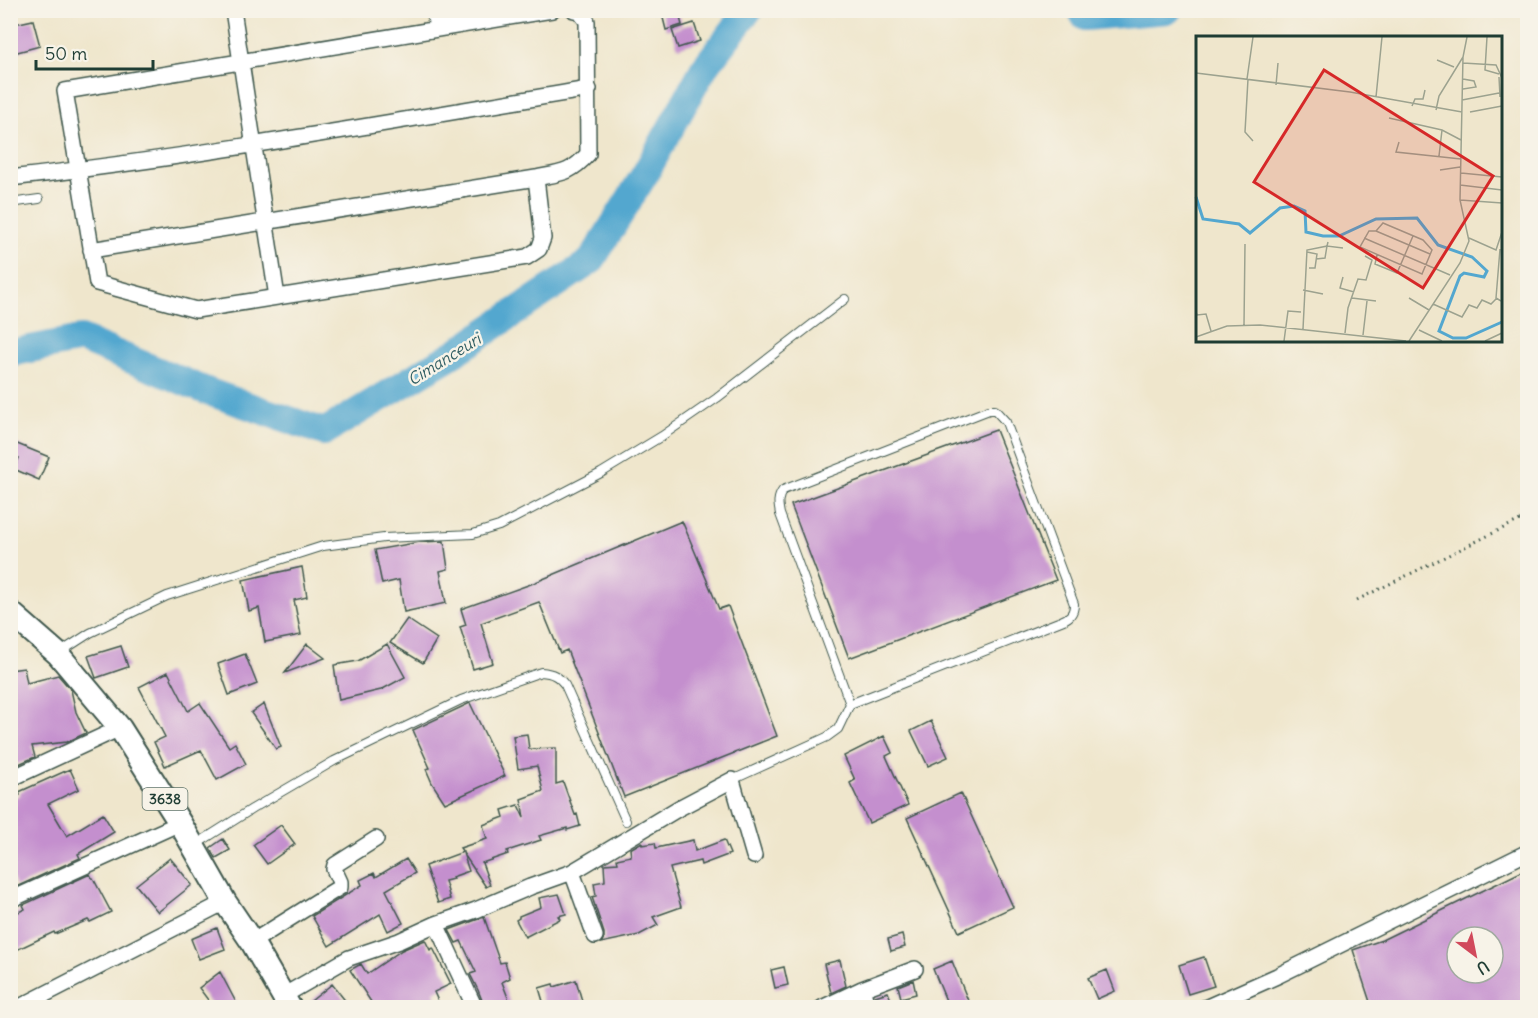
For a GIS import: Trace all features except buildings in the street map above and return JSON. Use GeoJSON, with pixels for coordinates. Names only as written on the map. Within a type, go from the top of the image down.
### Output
{"type":"FeatureCollection","features":[{"type":"Feature","properties":{"kind":"main road","name":"3638"},"geometry":{"type":"LineString","coordinates":[[10,612],[58,654],[120,728],[194,846],[286,1002]]}},
{"type":"Feature","properties":{"kind":"street"},"geometry":{"type":"LineString","coordinates":[[233,10],[277,297]]}},
{"type":"Feature","properties":{"kind":"street"},"geometry":{"type":"LineString","coordinates":[[434,10],[437,29]]}},
{"type":"Feature","properties":{"kind":"street"},"geometry":{"type":"LineString","coordinates":[[536,178],[543,238],[539,249],[527,257],[196,310],[97,284],[65,91],[552,10]]}},
{"type":"Feature","properties":{"kind":"street"},"geometry":{"type":"LineString","coordinates":[[91,249],[567,172],[578,165],[588,154],[587,21],[579,11],[574,10]]}},
{"type":"Feature","properties":{"kind":"street"},"geometry":{"type":"LineString","coordinates":[[10,178],[254,144],[589,89]]}},
{"type":"Feature","properties":{"kind":"street"},"geometry":{"type":"LineString","coordinates":[[10,779],[120,728]]}},
{"type":"Feature","properties":{"kind":"street"},"geometry":{"type":"LineString","coordinates":[[286,1002],[349,958],[572,872],[679,808],[732,780],[754,856]]}},
{"type":"Feature","properties":{"kind":"street"},"geometry":{"type":"LineString","coordinates":[[10,900],[180,823]]}},
{"type":"Feature","properties":{"kind":"street"},"geometry":{"type":"LineString","coordinates":[[252,942],[340,887],[334,869],[335,865],[376,839]]}},
{"type":"Feature","properties":{"kind":"street"},"geometry":{"type":"LineString","coordinates":[[1205,1008],[1277,976],[1527,852]]}},
{"type":"Feature","properties":{"kind":"street"},"geometry":{"type":"LineString","coordinates":[[572,872],[595,936]]}},
{"type":"Feature","properties":{"kind":"street"},"geometry":{"type":"LineString","coordinates":[[18,1008],[225,902]]}},
{"type":"Feature","properties":{"kind":"street"},"geometry":{"type":"LineString","coordinates":[[436,924],[475,1008]]}},
{"type":"Feature","properties":{"kind":"street"},"geometry":{"type":"LineString","coordinates":[[822,1008],[862,989],[915,969]]}},
{"type":"Feature","properties":{"kind":"street"},"geometry":{"type":"LineString","coordinates":[[862,989],[868,1008]]}},
{"type":"Feature","properties":{"kind":"lane"},"geometry":{"type":"LineString","coordinates":[[10,203],[39,199]]}},
{"type":"Feature","properties":{"kind":"lane"},"geometry":{"type":"LineString","coordinates":[[58,654],[90,633],[166,596],[323,546],[384,538],[474,534],[499,526],[601,473],[662,436],[717,398],[845,299]]}},
{"type":"Feature","properties":{"kind":"lane"},"geometry":{"type":"LineString","coordinates":[[732,780],[827,737],[838,729],[850,704],[1061,621],[1072,613],[1074,604],[1006,422],[995,410],[989,410],[783,490],[779,495],[780,514],[850,704]]}},
{"type":"Feature","properties":{"kind":"lane"},"geometry":{"type":"LineString","coordinates":[[194,846],[334,761],[461,700],[541,672],[551,673],[558,677],[565,686],[626,821]]}},
{"type":"Feature","properties":{"kind":"path"},"geometry":{"type":"LineString","coordinates":[[1357,600],[1527,516]]}},
{"type":"Feature","properties":{"kind":"waterway","name":"Cimanceuri"},"geometry":{"type":"LineString","coordinates":[[10,353],[81,339],[209,392],[324,432],[453,354],[591,261],[645,174],[704,68],[749,10]]}},
{"type":"Feature","properties":{"kind":"waterway","name":"Cimanceuri"},"geometry":{"type":"LineString","coordinates":[[1081,10],[1085,17],[1168,10]]}}]}
